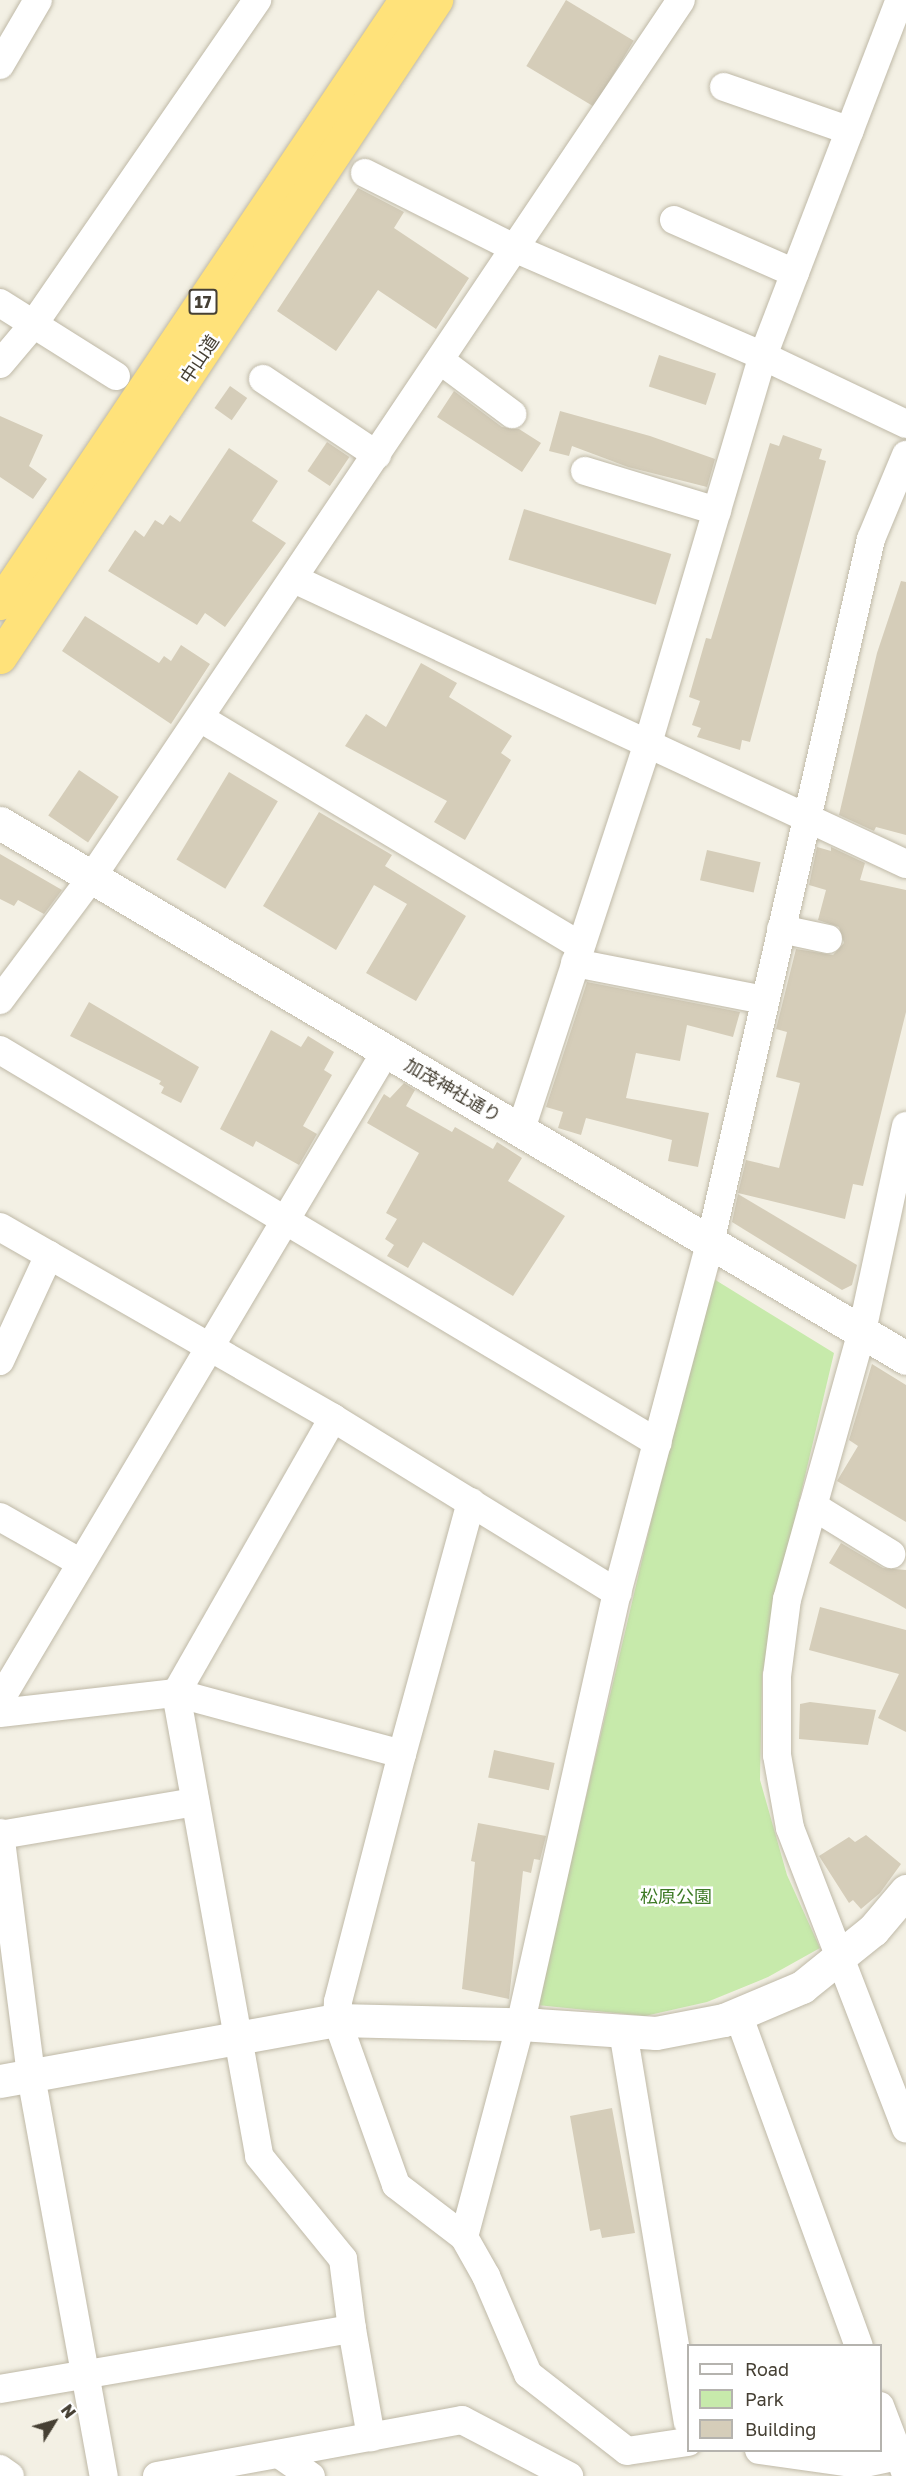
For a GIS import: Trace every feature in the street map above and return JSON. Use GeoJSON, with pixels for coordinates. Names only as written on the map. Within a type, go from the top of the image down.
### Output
{"type":"FeatureCollection","features":[{"type":"Feature","properties":{"kind":"highway","name":"中山道"},"geometry":{"type":"LineString","coordinates":[[0,603],[405,0]]}},
{"type":"Feature","properties":{"kind":"highway","name":"中山道"},"geometry":{"type":"LineString","coordinates":[[0,657],[436,0]]}},
{"type":"Feature","properties":{"kind":"street"},"geometry":{"type":"LineString","coordinates":[[0,65],[38,0]]}},
{"type":"Feature","properties":{"kind":"street"},"geometry":{"type":"LineString","coordinates":[[0,364],[33,325],[257,0]]}},
{"type":"Feature","properties":{"kind":"street"},"geometry":{"type":"LineString","coordinates":[[0,1000],[92,877],[441,361],[681,0]]}},
{"type":"Feature","properties":{"kind":"street"},"geometry":{"type":"LineString","coordinates":[[521,1129],[648,743],[763,356],[900,0]]}},
{"type":"Feature","properties":{"kind":"street"},"geometry":{"type":"LineString","coordinates":[[724,87],[850,131]]}},
{"type":"Feature","properties":{"kind":"street"},"geometry":{"type":"LineString","coordinates":[[365,173],[516,249],[763,356],[906,424]]}},
{"type":"Feature","properties":{"kind":"street"},"geometry":{"type":"LineString","coordinates":[[674,220],[795,273]]}},
{"type":"Feature","properties":{"kind":"street"},"geometry":{"type":"LineString","coordinates":[[0,303],[116,376]]}},
{"type":"Feature","properties":{"kind":"street"},"geometry":{"type":"LineString","coordinates":[[441,361],[512,414]]}},
{"type":"Feature","properties":{"kind":"street"},"geometry":{"type":"LineString","coordinates":[[263,379],[377,455]]}},
{"type":"Feature","properties":{"kind":"street"},"geometry":{"type":"LineString","coordinates":[[464,2237],[520,2026],[617,1593],[710,1243],[804,817],[871,538],[906,455]]}},
{"type":"Feature","properties":{"kind":"street"},"geometry":{"type":"LineString","coordinates":[[585,471],[717,511]]}},
{"type":"Feature","properties":{"kind":"street"},"geometry":{"type":"LineString","coordinates":[[294,579],[906,864]]}},
{"type":"Feature","properties":{"kind":"street"},"geometry":{"type":"LineString","coordinates":[[200,718],[577,954],[764,1000]]}},
{"type":"Feature","properties":{"kind":"street","name":"加茂神社通り"},"geometry":{"type":"LineString","coordinates":[[0,823],[906,1358]]}},
{"type":"Feature","properties":{"kind":"street"},"geometry":{"type":"LineString","coordinates":[[781,929],[828,939]]}},
{"type":"Feature","properties":{"kind":"street"},"geometry":{"type":"LineString","coordinates":[[0,1050],[658,1443]]}},
{"type":"Feature","properties":{"kind":"street"},"geometry":{"type":"LineString","coordinates":[[0,1700],[386,1051]]}},
{"type":"Feature","properties":{"kind":"street"},"geometry":{"type":"LineString","coordinates":[[906,1126],[862,1331],[787,1599],[777,1676],[777,1755],[790,1828],[842,1956],[906,2127]]}},
{"type":"Feature","properties":{"kind":"street"},"geometry":{"type":"LineString","coordinates":[[0,1227],[333,1418],[617,1593]]}},
{"type":"Feature","properties":{"kind":"street"},"geometry":{"type":"LineString","coordinates":[[0,1361],[49,1255]]}},
{"type":"Feature","properties":{"kind":"street"},"geometry":{"type":"LineString","coordinates":[[333,1418],[176,1693],[235,2039],[259,2156],[343,2259],[352,2329],[371,2437]]}},
{"type":"Feature","properties":{"kind":"street"},"geometry":{"type":"LineString","coordinates":[[471,1502],[402,1754],[338,2002],[337,2020],[396,2185],[464,2237],[486,2276],[528,2374],[627,2451],[687,2442]]}},
{"type":"Feature","properties":{"kind":"street"},"geometry":{"type":"LineString","coordinates":[[813,1506],[891,1554]]}},
{"type":"Feature","properties":{"kind":"street"},"geometry":{"type":"LineString","coordinates":[[0,1517],[81,1563]]}},
{"type":"Feature","properties":{"kind":"street"},"geometry":{"type":"LineString","coordinates":[[0,1713],[176,1693],[402,1754]]}},
{"type":"Feature","properties":{"kind":"street"},"geometry":{"type":"LineString","coordinates":[[104,2476],[85,2375],[15,2079],[0,1835],[195,1802]]}},
{"type":"Feature","properties":{"kind":"street"},"geometry":{"type":"LineString","coordinates":[[15,2079],[337,2020],[656,2033],[738,2014],[802,1987],[873,1930],[906,1892]]}},
{"type":"Feature","properties":{"kind":"street"},"geometry":{"type":"LineString","coordinates":[[738,2014],[858,2344]]}},
{"type":"Feature","properties":{"kind":"street"},"geometry":{"type":"LineString","coordinates":[[623,2031],[687,2416]]}},
{"type":"Feature","properties":{"kind":"street"},"geometry":{"type":"LineString","coordinates":[[0,2389],[352,2329]]}},
{"type":"Feature","properties":{"kind":"street"},"geometry":{"type":"LineString","coordinates":[[767,2452],[860,2464],[902,2466],[882,2411]]}},
{"type":"Feature","properties":{"kind":"street"},"geometry":{"type":"LineString","coordinates":[[157,2476],[462,2420],[569,2476]]}},
{"type":"Feature","properties":{"kind":"street"},"geometry":{"type":"LineString","coordinates":[[279,2454],[311,2476]]}},
{"type":"Feature","properties":{"kind":"street"},"geometry":{"type":"LineString","coordinates":[[0,2469],[10,2476]]}},
{"type":"Feature","properties":{"kind":"green space","name":"松原公園"},"geometry":{"type":"Polygon","coordinates":[[[709,1276],[834,1353],[777,1595],[762,1676],[760,1780],[787,1875],[820,1948],[768,1977],[707,2002],[645,2016],[537,2005],[709,1276]]]}},
{"type":"Feature","properties":{"kind":"building"},"geometry":{"type":"Polygon","coordinates":[[[566,0],[634,41],[594,107],[526,66],[566,0]]]}},
{"type":"Feature","properties":{"kind":"building"},"geometry":{"type":"Polygon","coordinates":[[[358,188],[404,212],[394,228],[469,278],[436,329],[378,290],[336,351],[277,311],[358,188]]]}},
{"type":"Feature","properties":{"kind":"building"},"geometry":{"type":"Polygon","coordinates":[[[659,355],[716,374],[706,405],[649,386],[659,355]]]}},
{"type":"Feature","properties":{"kind":"building"},"geometry":{"type":"Polygon","coordinates":[[[230,386],[247,398],[232,420],[215,408],[230,386]]]}},
{"type":"Feature","properties":{"kind":"building"},"geometry":{"type":"Polygon","coordinates":[[[454,391],[502,427],[519,429],[541,443],[522,472],[437,417],[454,391]]]}},
{"type":"Feature","properties":{"kind":"building"},"geometry":{"type":"Polygon","coordinates":[[[560,411],[650,436],[715,459],[707,487],[628,467],[572,446],[569,456],[549,451],[560,411]]]}},
{"type":"Feature","properties":{"kind":"building"},"geometry":{"type":"Polygon","coordinates":[[[0,416],[43,435],[29,466],[47,479],[33,499],[0,477],[0,416]]]}},
{"type":"Feature","properties":{"kind":"building"},"geometry":{"type":"Polygon","coordinates":[[[783,435],[822,449],[819,459],[826,461],[750,742],[742,740],[740,750],[697,737],[701,728],[692,725],[700,701],[689,697],[706,638],[711,639],[770,443],[779,446],[783,435]]]}},
{"type":"Feature","properties":{"kind":"building"},"geometry":{"type":"Polygon","coordinates":[[[327,442],[349,457],[330,486],[307,471],[327,442]]]}},
{"type":"Feature","properties":{"kind":"building"},"geometry":{"type":"Polygon","coordinates":[[[229,448],[278,481],[252,521],[286,543],[225,627],[205,613],[197,625],[108,571],[135,530],[144,537],[155,520],[163,525],[170,515],[180,522],[229,448]]]}},
{"type":"Feature","properties":{"kind":"building"},"geometry":{"type":"Polygon","coordinates":[[[524,509],[671,554],[656,605],[509,560],[524,509]]]}},
{"type":"Feature","properties":{"kind":"building"},"geometry":{"type":"Polygon","coordinates":[[[901,581],[906,582],[906,835],[876,827],[874,831],[839,815],[877,653],[901,581]]]}},
{"type":"Feature","properties":{"kind":"building"},"geometry":{"type":"Polygon","coordinates":[[[85,616],[159,663],[164,656],[171,661],[181,645],[210,664],[171,724],[62,651],[85,616]]]}},
{"type":"Feature","properties":{"kind":"building"},"geometry":{"type":"Polygon","coordinates":[[[421,663],[457,683],[449,697],[512,736],[501,753],[511,760],[465,840],[434,822],[447,801],[345,746],[366,714],[386,727],[421,663]]]}},
{"type":"Feature","properties":{"kind":"building"},"geometry":{"type":"Polygon","coordinates":[[[79,770],[119,797],[88,842],[48,816],[79,770]]]}},
{"type":"Feature","properties":{"kind":"building"},"geometry":{"type":"Polygon","coordinates":[[[229,772],[278,801],[225,889],[176,859],[229,772]]]}},
{"type":"Feature","properties":{"kind":"building"},"geometry":{"type":"Polygon","coordinates":[[[319,812],[392,855],[385,866],[466,916],[416,1001],[366,973],[407,904],[374,885],[336,950],[263,906],[319,812]]]}},
{"type":"Feature","properties":{"kind":"building"},"geometry":{"type":"Polygon","coordinates":[[[817,847],[831,851],[831,847],[865,863],[860,880],[906,890],[906,1012],[863,1186],[853,1184],[845,1219],[738,1193],[746,1160],[779,1168],[800,1083],[776,1077],[787,1032],[776,1029],[796,949],[833,955],[844,943],[839,927],[818,920],[826,890],[809,885],[817,847]]]}},
{"type":"Feature","properties":{"kind":"building"},"geometry":{"type":"Polygon","coordinates":[[[707,850],[761,862],[754,893],[700,880],[707,850]]]}},
{"type":"Feature","properties":{"kind":"building"},"geometry":{"type":"Polygon","coordinates":[[[0,854],[62,890],[44,914],[18,900],[14,906],[0,899],[0,854]]]}},
{"type":"Feature","properties":{"kind":"building"},"geometry":{"type":"Polygon","coordinates":[[[587,982],[740,1012],[733,1037],[687,1025],[680,1061],[636,1053],[626,1098],[709,1113],[698,1167],[668,1161],[672,1140],[586,1118],[581,1135],[558,1128],[563,1112],[546,1107],[587,982]]]}},
{"type":"Feature","properties":{"kind":"building"},"geometry":{"type":"Polygon","coordinates":[[[89,1002],[199,1067],[181,1103],[161,1093],[164,1087],[159,1084],[161,1081],[70,1036],[89,1002]]]}},
{"type":"Feature","properties":{"kind":"building"},"geometry":{"type":"Polygon","coordinates":[[[271,1030],[301,1047],[308,1036],[334,1052],[324,1070],[332,1075],[303,1126],[317,1134],[299,1165],[256,1141],[253,1147],[220,1129],[271,1030]]]}},
{"type":"Feature","properties":{"kind":"building"},"geometry":{"type":"Polygon","coordinates":[[[404,1083],[415,1090],[406,1106],[452,1132],[455,1127],[493,1149],[497,1142],[522,1158],[508,1181],[565,1216],[513,1296],[423,1242],[408,1268],[387,1256],[394,1245],[385,1239],[397,1219],[386,1213],[419,1153],[367,1123],[384,1094],[390,1098],[404,1083]]]}},
{"type":"Feature","properties":{"kind":"building"},"geometry":{"type":"Polygon","coordinates":[[[738,1194],[857,1265],[852,1285],[842,1290],[732,1222],[738,1194]]]}},
{"type":"Feature","properties":{"kind":"building"},"geometry":{"type":"Polygon","coordinates":[[[872,1364],[906,1385],[906,1522],[837,1481],[858,1446],[849,1440],[872,1364]]]}},
{"type":"Feature","properties":{"kind":"building"},"geometry":{"type":"Polygon","coordinates":[[[841,1543],[883,1568],[906,1570],[906,1609],[829,1563],[841,1543]]]}},
{"type":"Feature","properties":{"kind":"building"},"geometry":{"type":"Polygon","coordinates":[[[820,1607],[906,1630],[906,1732],[878,1718],[899,1674],[809,1650],[820,1607]]]}},
{"type":"Feature","properties":{"kind":"building"},"geometry":{"type":"Polygon","coordinates":[[[810,1702],[876,1710],[868,1745],[799,1739],[800,1704],[810,1702]]]}},
{"type":"Feature","properties":{"kind":"building"},"geometry":{"type":"Polygon","coordinates":[[[494,1750],[555,1763],[549,1790],[488,1777],[494,1750]]]}},
{"type":"Feature","properties":{"kind":"building"},"geometry":{"type":"Polygon","coordinates":[[[478,1823],[546,1836],[540,1860],[534,1859],[531,1873],[523,1871],[509,1999],[462,1989],[475,1862],[471,1861],[478,1823]]]}},
{"type":"Feature","properties":{"kind":"building"},"geometry":{"type":"Polygon","coordinates":[[[866,1835],[901,1864],[880,1893],[861,1909],[853,1900],[849,1903],[819,1856],[849,1837],[855,1842],[866,1835]]]}},
{"type":"Feature","properties":{"kind":"building"},"geometry":{"type":"Polygon","coordinates":[[[612,2108],[635,2233],[602,2238],[600,2229],[590,2231],[570,2116],[612,2108]]]}}]}
